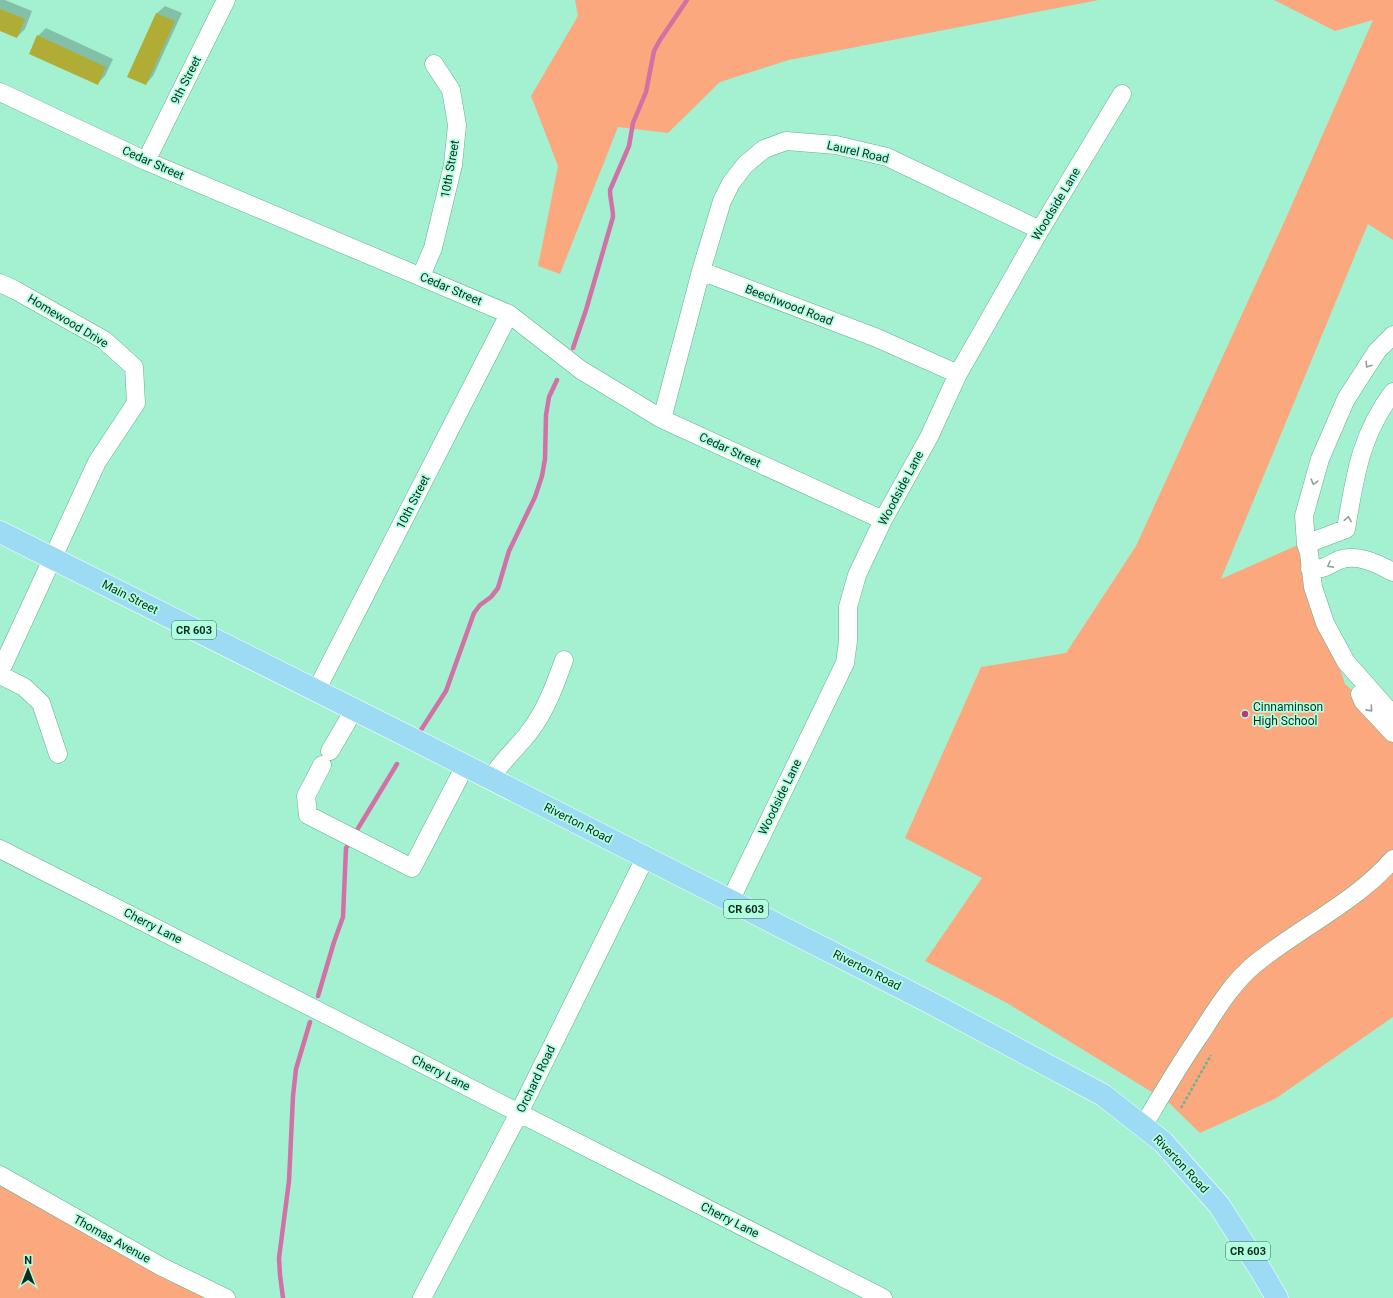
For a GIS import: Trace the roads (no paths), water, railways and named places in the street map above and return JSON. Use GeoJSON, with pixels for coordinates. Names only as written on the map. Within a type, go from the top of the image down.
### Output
{"type":"FeatureCollection","features":[{"type":"Feature","properties":{"kind":"main road","name":"Main Street"},"geometry":{"type":"LineString","coordinates":[[0,532],[388,727]]}},
{"type":"Feature","properties":{"kind":"main road","name":"Riverton Road"},"geometry":{"type":"LineString","coordinates":[[388,727],[936,1006],[1103,1095],[1163,1142],[1219,1205],[1277,1298]]}},
{"type":"Feature","properties":{"kind":"street","name":"9th Street"},"geometry":{"type":"LineString","coordinates":[[146,161],[226,0]]}},
{"type":"Feature","properties":{"kind":"street","name":"10th Street"},"geometry":{"type":"LineString","coordinates":[[421,276],[433,248],[448,187],[453,165],[457,125],[451,90],[434,64]]}},
{"type":"Feature","properties":{"kind":"street","name":"Cedar Street"},"geometry":{"type":"LineString","coordinates":[[0,92],[146,161],[509,314],[581,370],[662,419],[883,520]]}},
{"type":"Feature","properties":{"kind":"street","name":"Woodside Lane"},"geometry":{"type":"LineString","coordinates":[[730,901],[845,663],[848,641],[848,607],[857,574],[883,520],[928,437],[958,374],[1040,230],[1122,94]]}},
{"type":"Feature","properties":{"kind":"street","name":"Laurel Road"},"geometry":{"type":"LineString","coordinates":[[662,419],[701,271],[722,201],[732,183],[746,165],[764,149],[786,141],[836,145],[887,157],[1040,230]]}},
{"type":"Feature","properties":{"kind":"street","name":"Beechwood Road"},"geometry":{"type":"LineString","coordinates":[[701,271],[877,338],[958,374]]}},
{"type":"Feature","properties":{"kind":"street","name":"Homewood Drive"},"geometry":{"type":"LineString","coordinates":[[0,283],[104,340],[134,368],[136,402],[97,462],[0,673]]}},
{"type":"Feature","properties":{"kind":"street","name":"10th Street"},"geometry":{"type":"LineString","coordinates":[[316,691],[509,314]]}},
{"type":"Feature","properties":{"kind":"street"},"geometry":{"type":"LineString","coordinates":[[1393,335],[1377,351],[1346,399],[1320,459],[1304,516],[1306,544],[1309,553],[1313,587],[1325,623],[1346,662],[1363,701],[1393,733]]}},
{"type":"Feature","properties":{"kind":"street"},"geometry":{"type":"LineString","coordinates":[[1306,544],[1346,529],[1357,467],[1366,438],[1381,408],[1393,392]]}},
{"type":"Feature","properties":{"kind":"street"},"geometry":{"type":"LineString","coordinates":[[1310,569],[1322,569],[1338,560],[1350,558],[1364,560],[1393,572]]}},
{"type":"Feature","properties":{"kind":"street"},"geometry":{"type":"LineString","coordinates":[[491,779],[498,766],[529,733],[537,721],[564,660]]}},
{"type":"Feature","properties":{"kind":"street"},"geometry":{"type":"LineString","coordinates":[[1346,662],[1393,715]]}},
{"type":"Feature","properties":{"kind":"street"},"geometry":{"type":"LineString","coordinates":[[0,673],[24,687],[41,704],[58,754]]}},
{"type":"Feature","properties":{"kind":"street"},"geometry":{"type":"LineString","coordinates":[[354,710],[306,796],[308,815],[412,868],[465,766]]}},
{"type":"Feature","properties":{"kind":"street","name":"Cherry Lane"},"geometry":{"type":"LineString","coordinates":[[0,849],[882,1298]]}},
{"type":"Feature","properties":{"kind":"street","name":"Orchard Road"},"geometry":{"type":"LineString","coordinates":[[422,1298],[519,1113],[645,858]]}},
{"type":"Feature","properties":{"kind":"street"},"geometry":{"type":"LineString","coordinates":[[1142,1126],[1218,1006],[1237,982],[1274,950],[1360,890],[1393,859]]}},
{"type":"Feature","properties":{"kind":"street","name":"Thomas Avenue"},"geometry":{"type":"LineString","coordinates":[[0,1175],[162,1267],[226,1298]]}},
{"type":"Feature","properties":{"kind":"waterway"},"geometry":{"type":"LineString","coordinates":[[573,348],[586,310],[613,217],[610,190],[629,146],[633,123],[646,92],[654,51],[687,0]]}},
{"type":"Feature","properties":{"kind":"waterway"},"geometry":{"type":"LineString","coordinates":[[421,730],[446,691],[474,613],[480,605],[491,597],[498,588],[509,551],[535,497],[542,476],[545,459],[546,415],[549,397],[557,380]]}},
{"type":"Feature","properties":{"kind":"waterway"},"geometry":{"type":"LineString","coordinates":[[354,835],[397,764]]}},
{"type":"Feature","properties":{"kind":"waterway"},"geometry":{"type":"LineString","coordinates":[[318,996],[343,917],[346,848],[351,841]]}},
{"type":"Feature","properties":{"kind":"waterway"},"geometry":{"type":"LineString","coordinates":[[283,1298],[279,1258],[289,1181],[293,1096],[296,1069],[310,1022]]}},
{"type":"Feature","properties":{"kind":"place","name":"Cinnaminson High School"},"geometry":{"type":"Point","coordinates":[1245,714]}}]}
